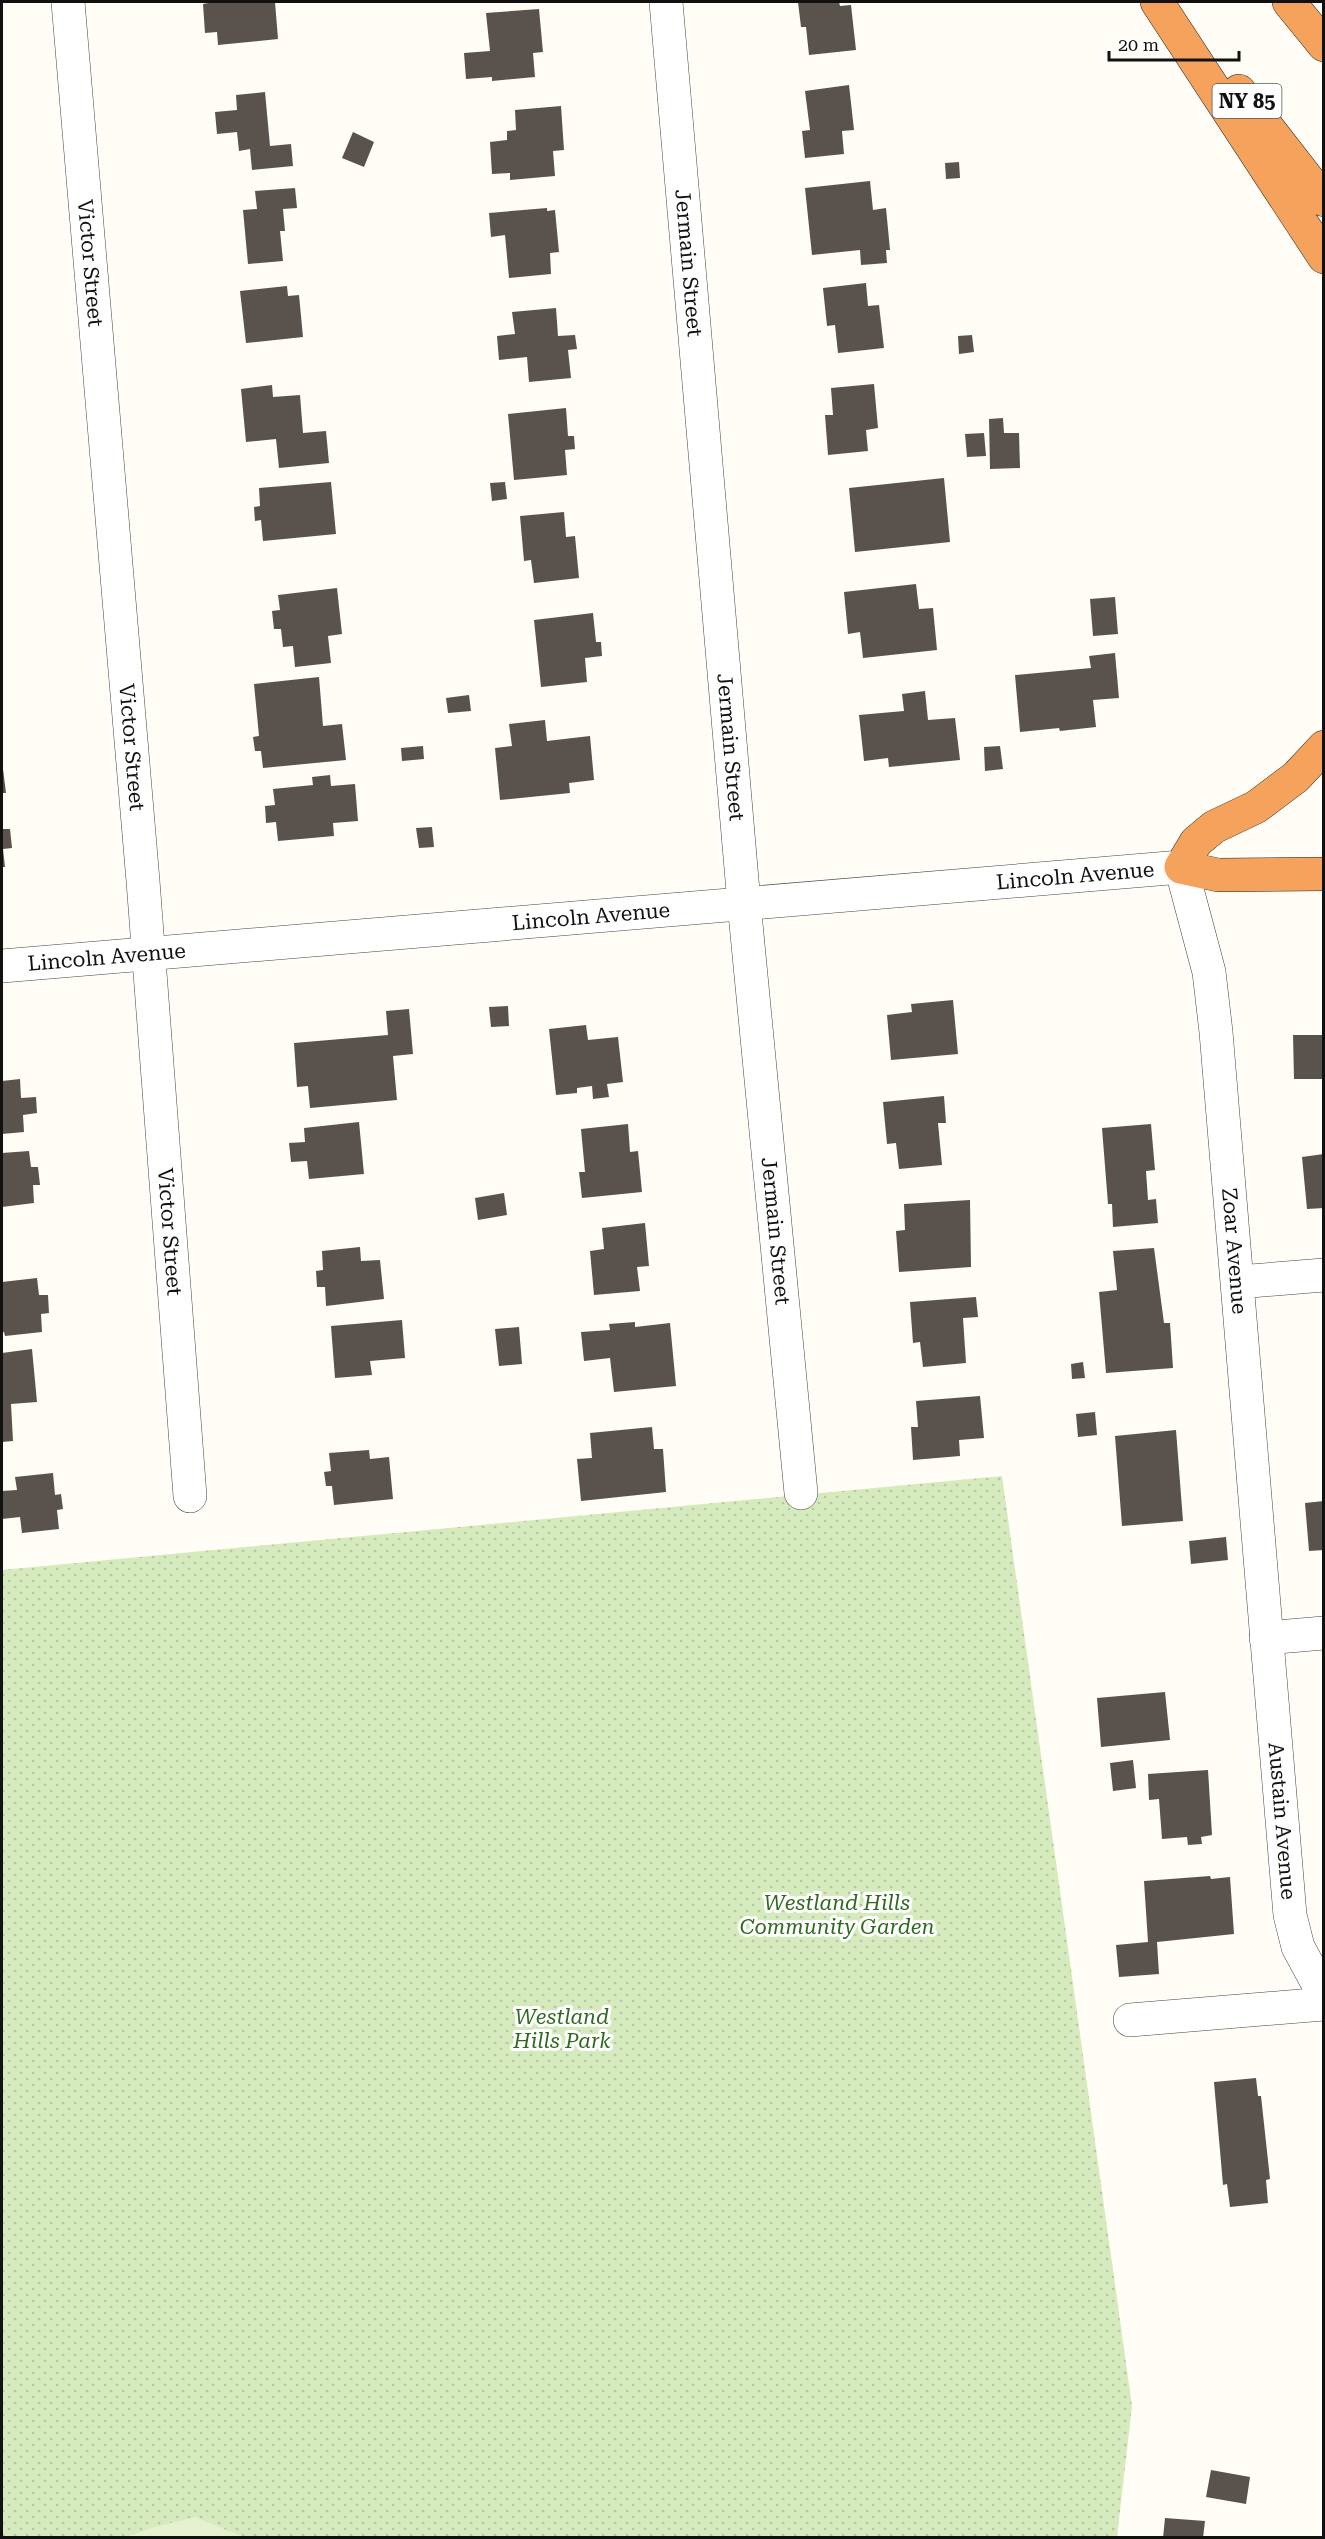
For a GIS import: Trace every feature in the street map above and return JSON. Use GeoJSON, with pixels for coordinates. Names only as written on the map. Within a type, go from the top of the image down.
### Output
{"type":"FeatureCollection","features":[{"type":"Feature","properties":{"kind":"highway"},"geometry":{"type":"LineString","coordinates":[[1157,2],[1323,257]]}},
{"type":"Feature","properties":{"kind":"highway","name":"NY 85"},"geometry":{"type":"LineString","coordinates":[[1170,2],[1323,200]]}},
{"type":"Feature","properties":{"kind":"highway"},"geometry":{"type":"LineString","coordinates":[[1289,2],[1323,45]]}},
{"type":"Feature","properties":{"kind":"highway"},"geometry":{"type":"LineString","coordinates":[[1310,2],[1323,17]]}},
{"type":"Feature","properties":{"kind":"highway"},"geometry":{"type":"LineString","coordinates":[[1323,747],[1296,777],[1256,807],[1214,827],[1196,842],[1181,867],[1218,875],[1323,874]]}},
{"type":"Feature","properties":{"kind":"street","name":"Victor Street"},"geometry":{"type":"LineString","coordinates":[[68,2],[149,953],[189,1496]]}},
{"type":"Feature","properties":{"kind":"street","name":"Jermain Street"},"geometry":{"type":"LineString","coordinates":[[666,2],[744,903],[801,1493]]}},
{"type":"Feature","properties":{"kind":"street","name":"Lincoln Avenue"},"geometry":{"type":"LineString","coordinates":[[2,966],[1181,867]]}},
{"type":"Feature","properties":{"kind":"street","name":"Zoar Avenue"},"geometry":{"type":"LineString","coordinates":[[1181,867],[1209,972],[1238,1282],[1266,1638]]}},
{"type":"Feature","properties":{"kind":"street"},"geometry":{"type":"LineString","coordinates":[[1238,1282],[1323,1275]]}},
{"type":"Feature","properties":{"kind":"street"},"geometry":{"type":"LineString","coordinates":[[1266,1638],[1323,1633]]}},
{"type":"Feature","properties":{"kind":"street","name":"Austain Avenue"},"geometry":{"type":"LineString","coordinates":[[1266,1638],[1290,1915],[1298,1947],[1323,1995]]}},
{"type":"Feature","properties":{"kind":"street"},"geometry":{"type":"LineString","coordinates":[[1130,2020],[1323,2004]]}},
{"type":"Feature","properties":{"kind":"green space","name":"Westland Hills Park"},"geometry":{"type":"Polygon","coordinates":[[[1002,1476],[1132,2406],[1117,2537],[2,2538],[2,1570],[1002,1476]]]}},
{"type":"Feature","properties":{"kind":"green space"},"geometry":{"type":"Polygon","coordinates":[[[196,2517],[243,2537],[126,2537],[154,2527],[196,2517]]]}},
{"type":"Feature","properties":{"kind":"building"},"geometry":{"type":"Polygon","coordinates":[[[275,2],[278,39],[218,45],[217,32],[205,33],[203,4],[275,2]]]}},
{"type":"Feature","properties":{"kind":"building"},"geometry":{"type":"Polygon","coordinates":[[[798,2],[839,2],[840,6],[851,5],[856,50],[809,55],[806,27],[801,27],[798,2]]]}},
{"type":"Feature","properties":{"kind":"building"},"geometry":{"type":"Polygon","coordinates":[[[539,9],[543,52],[533,53],[535,77],[492,81],[492,77],[466,79],[464,53],[490,51],[486,13],[539,9]]]}},
{"type":"Feature","properties":{"kind":"building"},"geometry":{"type":"Polygon","coordinates":[[[849,85],[854,130],[842,131],[844,154],[805,158],[802,131],[810,130],[805,91],[849,85]]]}},
{"type":"Feature","properties":{"kind":"building"},"geometry":{"type":"Polygon","coordinates":[[[265,92],[270,146],[291,144],[293,166],[252,170],[250,149],[239,151],[237,132],[217,134],[215,112],[237,110],[236,95],[265,92]]]}},
{"type":"Feature","properties":{"kind":"building"},"geometry":{"type":"Polygon","coordinates":[[[561,106],[564,150],[553,151],[555,176],[510,180],[510,173],[492,174],[490,142],[507,140],[507,131],[516,130],[515,110],[561,106]]]}},
{"type":"Feature","properties":{"kind":"building"},"geometry":{"type":"Polygon","coordinates":[[[353,132],[374,142],[364,167],[342,158],[353,132]]]}},
{"type":"Feature","properties":{"kind":"building"},"geometry":{"type":"Polygon","coordinates":[[[959,162],[960,178],[946,179],[945,163],[959,162]]]}},
{"type":"Feature","properties":{"kind":"building"},"geometry":{"type":"Polygon","coordinates":[[[870,181],[873,210],[886,208],[890,250],[886,250],[887,263],[861,265],[860,250],[812,255],[805,188],[870,181]]]}},
{"type":"Feature","properties":{"kind":"building"},"geometry":{"type":"Polygon","coordinates":[[[295,188],[297,208],[283,209],[285,231],[280,231],[283,261],[248,264],[243,210],[257,209],[255,191],[295,188]]]}},
{"type":"Feature","properties":{"kind":"building"},"geometry":{"type":"Polygon","coordinates":[[[547,208],[547,211],[555,210],[559,252],[550,253],[551,274],[509,278],[505,235],[491,237],[489,213],[547,208]]]}},
{"type":"Feature","properties":{"kind":"building"},"geometry":{"type":"Polygon","coordinates":[[[866,283],[868,306],[879,305],[884,348],[838,353],[835,325],[827,326],[823,288],[866,283]]]}},
{"type":"Feature","properties":{"kind":"building"},"geometry":{"type":"Polygon","coordinates":[[[287,286],[288,296],[299,295],[303,337],[246,343],[240,291],[287,286]]]}},
{"type":"Feature","properties":{"kind":"building"},"geometry":{"type":"Polygon","coordinates":[[[556,308],[558,336],[575,335],[577,349],[568,350],[571,378],[529,382],[527,357],[499,360],[497,336],[515,334],[512,312],[556,308]]]}},
{"type":"Feature","properties":{"kind":"building"},"geometry":{"type":"Polygon","coordinates":[[[972,335],[974,352],[959,354],[958,336],[972,335]]]}},
{"type":"Feature","properties":{"kind":"building"},"geometry":{"type":"Polygon","coordinates":[[[874,384],[878,428],[866,430],[868,451],[828,455],[825,415],[833,415],[831,388],[874,384]]]}},
{"type":"Feature","properties":{"kind":"building"},"geometry":{"type":"Polygon","coordinates":[[[272,385],[273,397],[300,395],[303,433],[326,431],[329,463],[279,468],[276,439],[246,442],[241,389],[272,385]]]}},
{"type":"Feature","properties":{"kind":"building"},"geometry":{"type":"Polygon","coordinates":[[[566,408],[568,436],[574,436],[575,449],[565,450],[567,475],[514,480],[508,414],[566,408]]]}},
{"type":"Feature","properties":{"kind":"building"},"geometry":{"type":"Polygon","coordinates":[[[1003,418],[1004,433],[1019,433],[1020,468],[990,469],[989,419],[1003,418]]]}},
{"type":"Feature","properties":{"kind":"building"},"geometry":{"type":"Polygon","coordinates":[[[984,433],[986,456],[967,457],[965,434],[984,433]]]}},
{"type":"Feature","properties":{"kind":"building"},"geometry":{"type":"Polygon","coordinates":[[[944,478],[950,542],[855,552],[849,488],[944,478]]]}},
{"type":"Feature","properties":{"kind":"building"},"geometry":{"type":"Polygon","coordinates":[[[331,482],[336,534],[263,541],[261,520],[255,521],[254,507],[260,506],[259,488],[331,482]]]}},
{"type":"Feature","properties":{"kind":"building"},"geometry":{"type":"Polygon","coordinates":[[[505,482],[507,499],[492,501],[490,483],[505,482]]]}},
{"type":"Feature","properties":{"kind":"building"},"geometry":{"type":"Polygon","coordinates":[[[564,512],[566,537],[575,536],[579,578],[534,583],[531,560],[524,561],[520,516],[564,512]]]}},
{"type":"Feature","properties":{"kind":"building"},"geometry":{"type":"Polygon","coordinates":[[[916,584],[919,609],[933,608],[937,650],[863,658],[860,632],[848,634],[844,592],[916,584]]]}},
{"type":"Feature","properties":{"kind":"building"},"geometry":{"type":"Polygon","coordinates":[[[337,588],[342,634],[328,636],[331,663],[295,667],[293,646],[283,647],[281,629],[274,629],[272,611],[280,610],[278,595],[337,588]]]}},
{"type":"Feature","properties":{"kind":"building"},"geometry":{"type":"Polygon","coordinates":[[[1115,597],[1118,634],[1093,636],[1090,599],[1115,597]]]}},
{"type":"Feature","properties":{"kind":"building"},"geometry":{"type":"Polygon","coordinates":[[[593,613],[596,642],[601,642],[602,656],[585,658],[587,682],[541,687],[534,620],[593,613]]]}},
{"type":"Feature","properties":{"kind":"building"},"geometry":{"type":"Polygon","coordinates":[[[1115,653],[1119,698],[1093,700],[1096,727],[1020,732],[1015,675],[1091,668],[1089,656],[1115,653]]]}},
{"type":"Feature","properties":{"kind":"building"},"geometry":{"type":"Polygon","coordinates":[[[319,677],[323,726],[342,724],[346,760],[263,768],[261,751],[255,751],[253,737],[259,736],[254,684],[319,677]]]}},
{"type":"Feature","properties":{"kind":"building"},"geometry":{"type":"Polygon","coordinates":[[[925,691],[928,720],[955,718],[960,760],[889,767],[888,758],[864,761],[859,715],[904,711],[902,694],[925,691]]]}},
{"type":"Feature","properties":{"kind":"building"},"geometry":{"type":"Polygon","coordinates":[[[469,695],[471,711],[448,713],[446,698],[469,695]]]}},
{"type":"Feature","properties":{"kind":"building"},"geometry":{"type":"Polygon","coordinates":[[[545,720],[547,741],[590,736],[594,780],[569,783],[570,793],[500,800],[495,748],[512,746],[509,724],[545,720]]]}},
{"type":"Feature","properties":{"kind":"building"},"geometry":{"type":"Polygon","coordinates":[[[423,746],[424,759],[402,761],[401,748],[423,746]]]}},
{"type":"Feature","properties":{"kind":"building"},"geometry":{"type":"Polygon","coordinates":[[[1000,746],[1003,769],[985,771],[984,747],[1000,746]]]}},
{"type":"Feature","properties":{"kind":"building"},"geometry":{"type":"Polygon","coordinates":[[[2,761],[6,793],[2,793],[2,761]]]}},
{"type":"Feature","properties":{"kind":"building"},"geometry":{"type":"Polygon","coordinates":[[[330,775],[331,786],[355,784],[358,821],[333,823],[334,836],[278,841],[276,822],[266,823],[265,806],[275,805],[273,789],[313,785],[312,777],[330,775]]]}},
{"type":"Feature","properties":{"kind":"building"},"geometry":{"type":"Polygon","coordinates":[[[432,827],[434,847],[419,848],[416,828],[432,827]]]}},
{"type":"Feature","properties":{"kind":"building"},"geometry":{"type":"Polygon","coordinates":[[[2,829],[10,829],[12,848],[3,849],[5,867],[2,867],[2,829]]]}},
{"type":"Feature","properties":{"kind":"building"},"geometry":{"type":"Polygon","coordinates":[[[953,1000],[958,1054],[891,1060],[887,1015],[912,1012],[911,1004],[953,1000]]]}},
{"type":"Feature","properties":{"kind":"building"},"geometry":{"type":"Polygon","coordinates":[[[508,1006],[509,1026],[491,1027],[489,1007],[508,1006]]]}},
{"type":"Feature","properties":{"kind":"building"},"geometry":{"type":"Polygon","coordinates":[[[409,1009],[413,1054],[393,1056],[397,1100],[310,1108],[308,1086],[297,1087],[294,1043],[388,1035],[386,1011],[409,1009]]]}},
{"type":"Feature","properties":{"kind":"building"},"geometry":{"type":"Polygon","coordinates":[[[586,1025],[588,1040],[618,1037],[623,1082],[607,1084],[609,1097],[593,1099],[592,1086],[577,1088],[577,1093],[556,1095],[549,1029],[586,1025]]]}},
{"type":"Feature","properties":{"kind":"building"},"geometry":{"type":"Polygon","coordinates":[[[1293,1035],[1324,1035],[1324,1079],[1294,1079],[1293,1035]]]}},
{"type":"Feature","properties":{"kind":"building"},"geometry":{"type":"Polygon","coordinates":[[[20,1079],[21,1098],[36,1097],[37,1113],[23,1115],[24,1132],[2,1134],[2,1081],[20,1079]]]}},
{"type":"Feature","properties":{"kind":"building"},"geometry":{"type":"Polygon","coordinates":[[[944,1096],[946,1123],[938,1123],[942,1165],[899,1169],[896,1143],[887,1144],[883,1102],[944,1096]]]}},
{"type":"Feature","properties":{"kind":"building"},"geometry":{"type":"Polygon","coordinates":[[[359,1122],[364,1174],[309,1179],[307,1161],[291,1162],[289,1143],[305,1142],[304,1128],[359,1122]]]}},
{"type":"Feature","properties":{"kind":"building"},"geometry":{"type":"Polygon","coordinates":[[[628,1124],[630,1152],[638,1151],[642,1192],[582,1198],[579,1172],[585,1172],[581,1129],[628,1124]]]}},
{"type":"Feature","properties":{"kind":"building"},"geometry":{"type":"Polygon","coordinates":[[[1151,1124],[1155,1170],[1146,1171],[1148,1200],[1156,1199],[1158,1223],[1113,1227],[1112,1204],[1108,1204],[1102,1128],[1151,1124]]]}},
{"type":"Feature","properties":{"kind":"building"},"geometry":{"type":"Polygon","coordinates":[[[29,1151],[31,1167],[38,1167],[40,1185],[33,1185],[34,1203],[2,1207],[2,1153],[29,1151]]]}},
{"type":"Feature","properties":{"kind":"building"},"geometry":{"type":"Polygon","coordinates":[[[1324,1154],[1324,1208],[1307,1209],[1302,1157],[1324,1154]]]}},
{"type":"Feature","properties":{"kind":"building"},"geometry":{"type":"Polygon","coordinates":[[[504,1193],[507,1215],[478,1220],[475,1198],[504,1193]]]}},
{"type":"Feature","properties":{"kind":"building"},"geometry":{"type":"Polygon","coordinates":[[[970,1200],[971,1267],[899,1272],[896,1231],[905,1230],[904,1204],[970,1200]]]}},
{"type":"Feature","properties":{"kind":"building"},"geometry":{"type":"Polygon","coordinates":[[[645,1223],[649,1266],[637,1267],[640,1291],[594,1295],[590,1251],[604,1249],[602,1228],[645,1223]]]}},
{"type":"Feature","properties":{"kind":"building"},"geometry":{"type":"Polygon","coordinates":[[[360,1247],[361,1261],[380,1260],[384,1299],[326,1306],[325,1287],[317,1287],[316,1271],[323,1270],[322,1251],[360,1247]]]}},
{"type":"Feature","properties":{"kind":"building"},"geometry":{"type":"Polygon","coordinates":[[[1154,1248],[1164,1323],[1170,1323],[1173,1368],[1106,1373],[1099,1292],[1117,1290],[1113,1251],[1154,1248]]]}},
{"type":"Feature","properties":{"kind":"building"},"geometry":{"type":"Polygon","coordinates":[[[37,1278],[39,1295],[48,1295],[49,1313],[41,1314],[42,1332],[5,1336],[2,1332],[2,1282],[37,1278]]]}},
{"type":"Feature","properties":{"kind":"building"},"geometry":{"type":"Polygon","coordinates":[[[976,1297],[978,1317],[963,1318],[966,1363],[923,1367],[920,1342],[913,1343],[910,1302],[976,1297]]]}},
{"type":"Feature","properties":{"kind":"building"},"geometry":{"type":"Polygon","coordinates":[[[402,1320],[405,1358],[370,1361],[372,1375],[335,1378],[331,1326],[402,1320]]]}},
{"type":"Feature","properties":{"kind":"building"},"geometry":{"type":"Polygon","coordinates":[[[635,1322],[635,1327],[670,1323],[676,1386],[614,1392],[610,1358],[584,1361],[581,1332],[610,1330],[609,1324],[635,1322]]]}},
{"type":"Feature","properties":{"kind":"building"},"geometry":{"type":"Polygon","coordinates":[[[519,1327],[522,1364],[499,1366],[495,1329],[519,1327]]]}},
{"type":"Feature","properties":{"kind":"building"},"geometry":{"type":"Polygon","coordinates":[[[32,1349],[37,1402],[11,1404],[13,1441],[2,1442],[2,1353],[32,1349]]]}},
{"type":"Feature","properties":{"kind":"building"},"geometry":{"type":"Polygon","coordinates":[[[1083,1362],[1085,1378],[1072,1379],[1071,1364],[1083,1362]]]}},
{"type":"Feature","properties":{"kind":"building"},"geometry":{"type":"Polygon","coordinates":[[[980,1396],[984,1438],[959,1440],[960,1456],[913,1460],[911,1427],[918,1427],[916,1401],[980,1396]]]}},
{"type":"Feature","properties":{"kind":"building"},"geometry":{"type":"Polygon","coordinates":[[[1095,1412],[1097,1435],[1078,1437],[1076,1414],[1095,1412]]]}},
{"type":"Feature","properties":{"kind":"building"},"geometry":{"type":"Polygon","coordinates":[[[652,1427],[654,1449],[663,1449],[666,1492],[581,1501],[577,1459],[592,1458],[590,1433],[652,1427]]]}},
{"type":"Feature","properties":{"kind":"building"},"geometry":{"type":"Polygon","coordinates":[[[1176,1430],[1183,1521],[1122,1526],[1115,1436],[1176,1430]]]}},
{"type":"Feature","properties":{"kind":"building"},"geometry":{"type":"Polygon","coordinates":[[[369,1450],[370,1459],[389,1457],[393,1499],[334,1505],[332,1486],[326,1486],[324,1472],[331,1471],[329,1453],[369,1450]]]}},
{"type":"Feature","properties":{"kind":"building"},"geometry":{"type":"Polygon","coordinates":[[[53,1473],[55,1495],[61,1494],[63,1509],[57,1510],[59,1529],[22,1533],[20,1517],[2,1519],[2,1491],[17,1490],[15,1477],[53,1473]]]}},
{"type":"Feature","properties":{"kind":"building"},"geometry":{"type":"Polygon","coordinates":[[[1324,1501],[1324,1550],[1309,1551],[1305,1503],[1324,1501]]]}},
{"type":"Feature","properties":{"kind":"building"},"geometry":{"type":"Polygon","coordinates":[[[1226,1537],[1228,1560],[1191,1564],[1189,1541],[1226,1537]]]}},
{"type":"Feature","properties":{"kind":"building"},"geometry":{"type":"Polygon","coordinates":[[[1165,1692],[1170,1740],[1101,1747],[1097,1698],[1165,1692]]]}},
{"type":"Feature","properties":{"kind":"building"},"geometry":{"type":"Polygon","coordinates":[[[1133,1760],[1136,1788],[1113,1791],[1110,1763],[1133,1760]]]}},
{"type":"Feature","properties":{"kind":"building"},"geometry":{"type":"Polygon","coordinates":[[[1208,1770],[1212,1835],[1201,1837],[1202,1844],[1188,1845],[1187,1837],[1162,1839],[1159,1799],[1149,1800],[1148,1774],[1208,1770]]]}},
{"type":"Feature","properties":{"kind":"building"},"geometry":{"type":"Polygon","coordinates":[[[1210,1876],[1211,1879],[1230,1877],[1234,1934],[1157,1942],[1159,1974],[1119,1977],[1116,1945],[1148,1942],[1144,1881],[1210,1876]]]}},
{"type":"Feature","properties":{"kind":"building"},"geometry":{"type":"Polygon","coordinates":[[[1256,2078],[1258,2096],[1261,2096],[1270,2179],[1266,2180],[1268,2203],[1230,2207],[1227,2184],[1223,2185],[1214,2082],[1256,2078]]]}},
{"type":"Feature","properties":{"kind":"building"},"geometry":{"type":"Polygon","coordinates":[[[1211,2470],[1250,2477],[1246,2504],[1206,2497],[1211,2470]]]}},
{"type":"Feature","properties":{"kind":"building"},"geometry":{"type":"Polygon","coordinates":[[[1165,2518],[1205,2521],[1203,2538],[1163,2538],[1165,2518]]]}},
{"type":"Feature","properties":{"kind":"park label","name":"Westland Hills Community Garden"},"geometry":{"type":"Point","coordinates":[837,1915]}}]}
